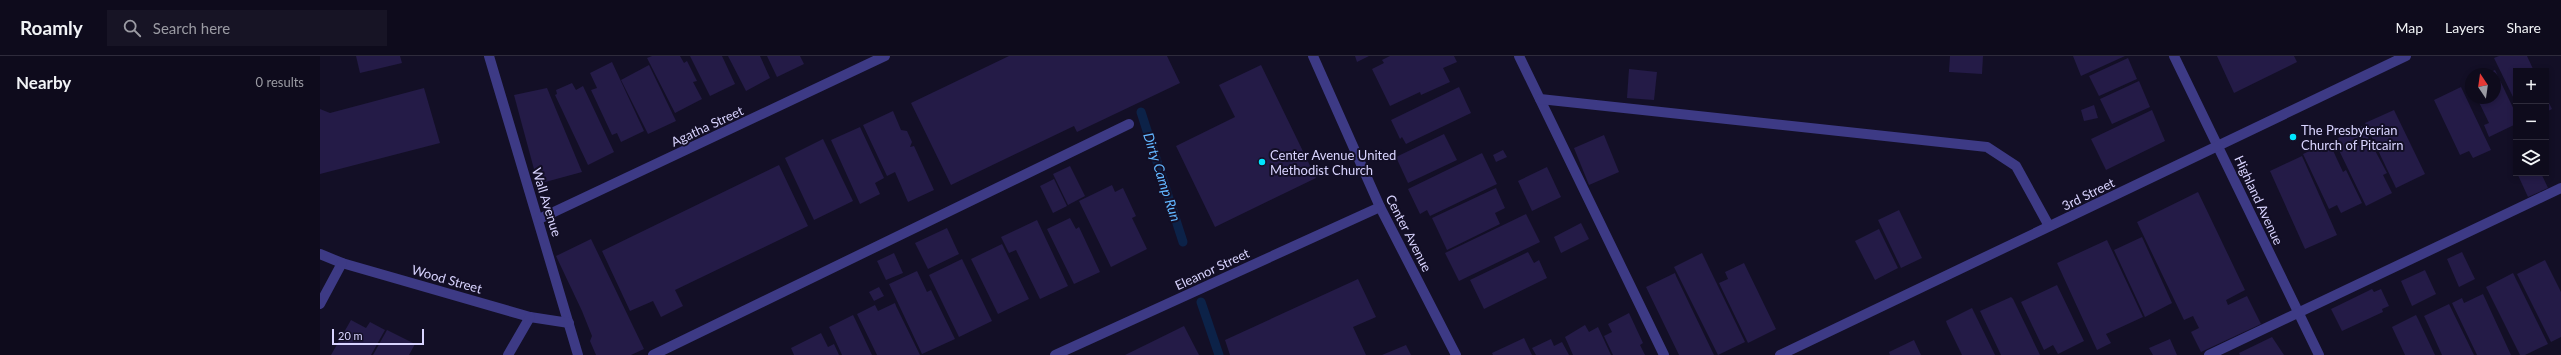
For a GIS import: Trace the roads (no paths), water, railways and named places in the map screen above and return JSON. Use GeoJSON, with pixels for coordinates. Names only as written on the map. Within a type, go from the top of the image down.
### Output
{"type":"FeatureCollection","features":[{"type":"Feature","properties":{"kind":"street","name":"Wall Avenue"},"geometry":{"type":"LineString","coordinates":[[489,56],[539,219],[578,355]]}},
{"type":"Feature","properties":{"kind":"street","name":"Agatha Street"},"geometry":{"type":"LineString","coordinates":[[539,219],[884,56]]}},
{"type":"Feature","properties":{"kind":"street","name":"Center Avenue"},"geometry":{"type":"LineString","coordinates":[[1313,56],[1380,207],[1456,355]]}},
{"type":"Feature","properties":{"kind":"street"},"geometry":{"type":"LineString","coordinates":[[1519,56],[1664,355]]}},
{"type":"Feature","properties":{"kind":"street","name":"Highland Avenue"},"geometry":{"type":"LineString","coordinates":[[2174,56],[2219,145],[2319,355]]}},
{"type":"Feature","properties":{"kind":"street","name":"3rd Street"},"geometry":{"type":"LineString","coordinates":[[1780,355],[2406,56]]}},
{"type":"Feature","properties":{"kind":"street"},"geometry":{"type":"LineString","coordinates":[[1540,99],[1987,147],[2016,166],[2049,226]]}},
{"type":"Feature","properties":{"kind":"street"},"geometry":{"type":"LineString","coordinates":[[653,355],[1129,124]]}},
{"type":"Feature","properties":{"kind":"street"},"geometry":{"type":"LineString","coordinates":[[2209,355],[2561,188]]}},
{"type":"Feature","properties":{"kind":"street","name":"Eleanor Street"},"geometry":{"type":"LineString","coordinates":[[1055,355],[1380,207]]}},
{"type":"Feature","properties":{"kind":"street","name":"Wood Street"},"geometry":{"type":"LineString","coordinates":[[320,254],[342,263],[530,317],[569,323]]}},
{"type":"Feature","properties":{"kind":"street"},"geometry":{"type":"LineString","coordinates":[[320,304],[342,263]]}},
{"type":"Feature","properties":{"kind":"street"},"geometry":{"type":"LineString","coordinates":[[508,355],[530,317]]}},
{"type":"Feature","properties":{"kind":"waterway","name":"Dirty Camp Run"},"geometry":{"type":"LineString","coordinates":[[1141,112],[1183,242]]}},
{"type":"Feature","properties":{"kind":"waterway","name":"Dirty Camp Run"},"geometry":{"type":"LineString","coordinates":[[1201,302],[1219,355]]}},
{"type":"Feature","properties":{"kind":"place","name":"The Presbyterian Church of Pitcairn"},"geometry":{"type":"Point","coordinates":[2293,137]}},
{"type":"Feature","properties":{"kind":"place","name":"Center Avenue United Methodist Church"},"geometry":{"type":"Point","coordinates":[1262,162]}}]}
